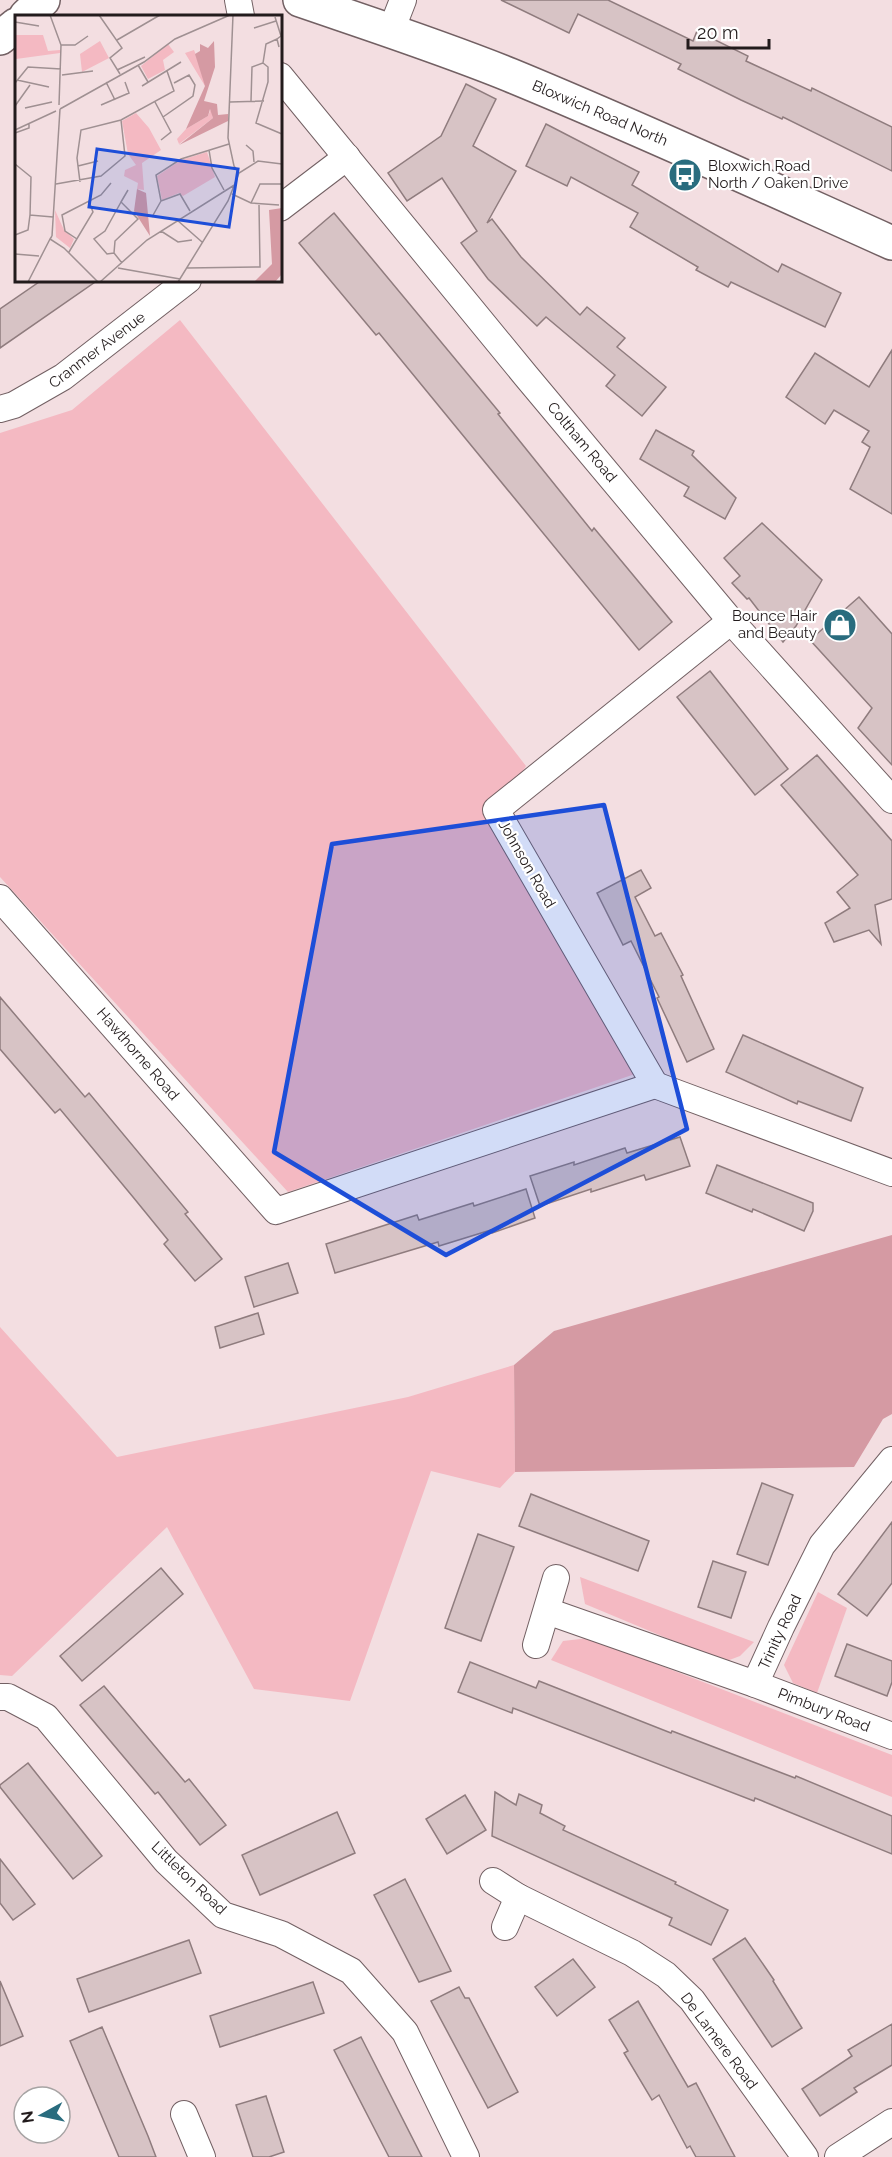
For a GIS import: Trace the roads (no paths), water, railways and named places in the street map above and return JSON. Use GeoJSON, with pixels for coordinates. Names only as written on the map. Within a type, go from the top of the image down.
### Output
{"type":"FeatureCollection","features":[{"type":"Feature","properties":{"kind":"street"},"geometry":{"type":"LineString","coordinates":[[27,15],[43,0]]}},
{"type":"Feature","properties":{"kind":"street"},"geometry":{"type":"LineString","coordinates":[[238,0],[241,15]]}},
{"type":"Feature","properties":{"kind":"street","name":"Bloxwich Road North"},"geometry":{"type":"LineString","coordinates":[[300,0],[508,74],[667,142],[892,243]]}},
{"type":"Feature","properties":{"kind":"street"},"geometry":{"type":"LineString","coordinates":[[391,31],[403,0]]}},
{"type":"Feature","properties":{"kind":"street"},"geometry":{"type":"LineString","coordinates":[[0,38],[15,26]]}},
{"type":"Feature","properties":{"kind":"street","name":"Coltham Road"},"geometry":{"type":"LineString","coordinates":[[282,78],[534,386],[731,621],[892,800]]}},
{"type":"Feature","properties":{"kind":"street"},"geometry":{"type":"LineString","coordinates":[[282,206],[347,157]]}},
{"type":"Feature","properties":{"kind":"street","name":"Cranmer Avenue"},"geometry":{"type":"LineString","coordinates":[[0,409],[14,405],[63,377],[185,282]]}},
{"type":"Feature","properties":{"kind":"street","name":"Johnson Road"},"geometry":{"type":"LineString","coordinates":[[655,1085],[496,810],[731,621]]}},
{"type":"Feature","properties":{"kind":"street","name":"Hawthorne Road"},"geometry":{"type":"LineString","coordinates":[[0,898],[276,1211],[655,1085]]}},
{"type":"Feature","properties":{"kind":"street"},"geometry":{"type":"LineString","coordinates":[[655,1085],[892,1173]]}},
{"type":"Feature","properties":{"kind":"street","name":"Trinity Road"},"geometry":{"type":"LineString","coordinates":[[547,1611],[755,1684],[822,1545],[892,1460]]}},
{"type":"Feature","properties":{"kind":"street"},"geometry":{"type":"LineString","coordinates":[[536,1645],[556,1578]]}},
{"type":"Feature","properties":{"kind":"street","name":"Pimbury Road"},"geometry":{"type":"LineString","coordinates":[[755,1684],[892,1736]]}},
{"type":"Feature","properties":{"kind":"street","name":"Littleton Road"},"geometry":{"type":"LineString","coordinates":[[0,1697],[8,1696],[46,1717],[166,1861],[223,1915],[281,1934],[351,1971],[405,2032],[466,2157]]}},
{"type":"Feature","properties":{"kind":"street","name":"De Lamere Road"},"geometry":{"type":"LineString","coordinates":[[493,1881],[518,1897],[632,1953],[666,1975],[692,2000],[805,2157]]}},
{"type":"Feature","properties":{"kind":"street"},"geometry":{"type":"LineString","coordinates":[[505,1927],[518,1897]]}},
{"type":"Feature","properties":{"kind":"street"},"geometry":{"type":"LineString","coordinates":[[184,2114],[202,2157]]}},
{"type":"Feature","properties":{"kind":"street"},"geometry":{"type":"LineString","coordinates":[[838,2157],[892,2122]]}},
{"type":"Feature","properties":{"kind":"place","name":"Bloxwich Road North / Oaken Drive"},"geometry":{"type":"Point","coordinates":[685,175]}},
{"type":"Feature","properties":{"kind":"place","name":"Bounce Hair and Beauty"},"geometry":{"type":"Point","coordinates":[840,625]}}]}
